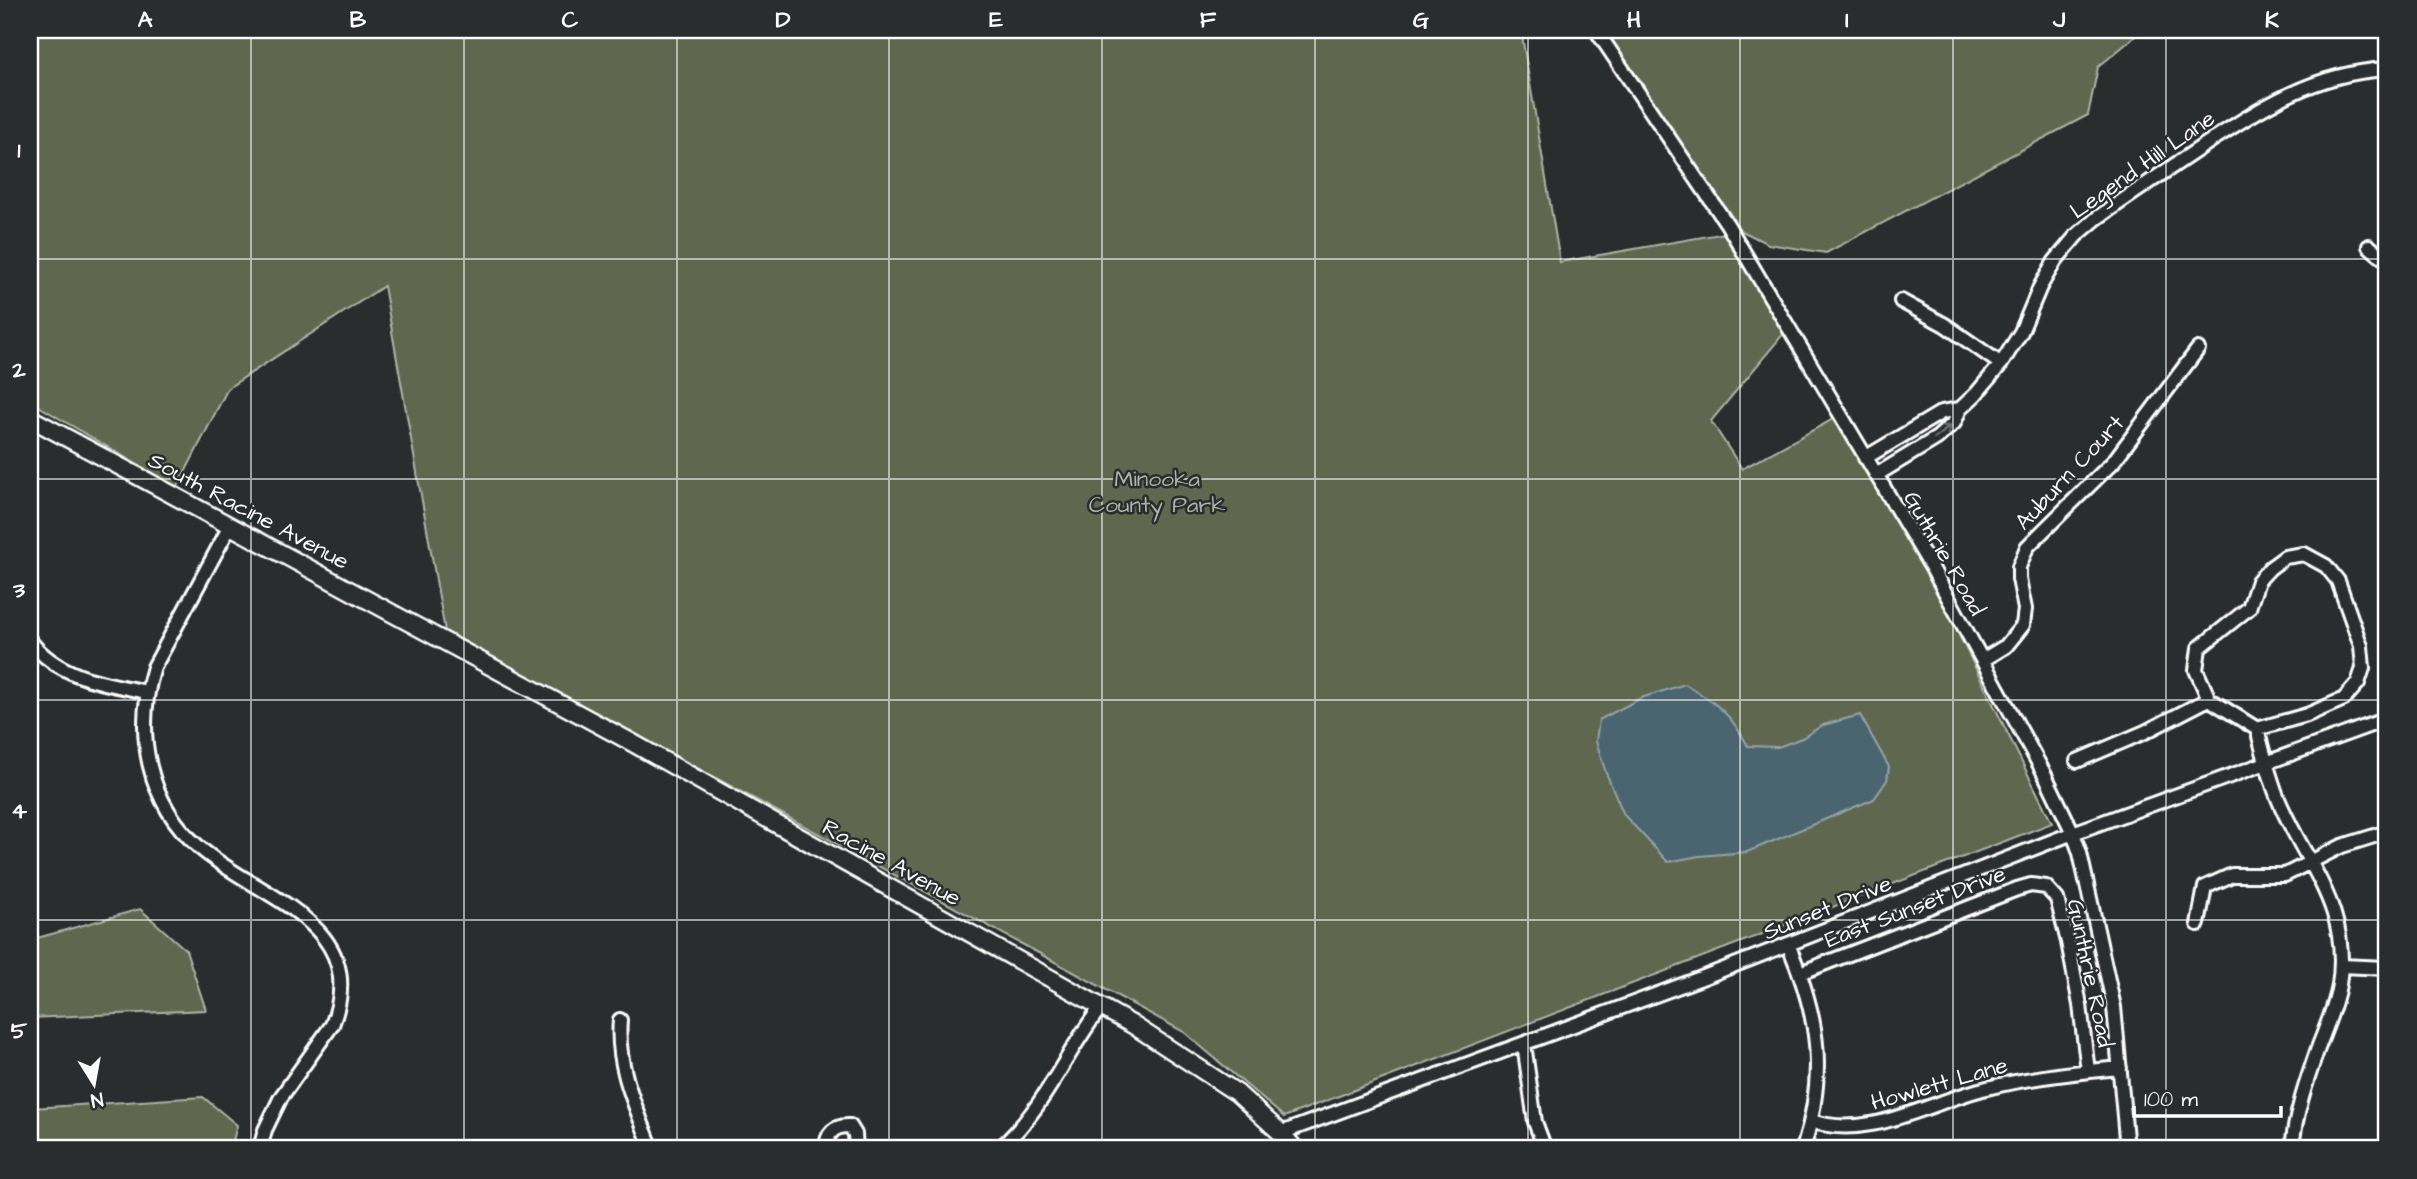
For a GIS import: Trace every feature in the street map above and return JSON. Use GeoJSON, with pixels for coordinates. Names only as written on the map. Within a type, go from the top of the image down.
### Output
{"type":"FeatureCollection","features":[{"type":"Feature","properties":{"kind":"main road","name":"South Racine Avenue"},"geometry":{"type":"LineString","coordinates":[[30,418],[448,643]]}},
{"type":"Feature","properties":{"kind":"main road","name":"Racine Avenue"},"geometry":{"type":"LineString","coordinates":[[448,643],[904,894],[1178,1052],[1237,1093],[1282,1133],[1295,1149]]}},
{"type":"Feature","properties":{"kind":"street","name":"Guthrie Road"},"geometry":{"type":"LineString","coordinates":[[1596,30],[1707,194],[1933,570],[2045,775],[2073,833],[2103,953],[2113,1007],[2127,1149]]}},
{"type":"Feature","properties":{"kind":"street","name":"Legend Hill Lane"},"geometry":{"type":"LineString","coordinates":[[1866,458],[1942,412],[1960,409],[1976,394],[2021,332],[2040,286],[2055,261],[2076,236],[2097,218],[2263,106],[2304,86],[2337,76],[2387,69]]}},
{"type":"Feature","properties":{"kind":"street"},"geometry":{"type":"LineString","coordinates":[[2369,246],[2387,258]]}},
{"type":"Feature","properties":{"kind":"street"},"geometry":{"type":"LineString","coordinates":[[1901,301],[1945,325],[2001,363]]}},
{"type":"Feature","properties":{"kind":"street","name":"Auburn Court"},"geometry":{"type":"LineString","coordinates":[[1983,660],[2006,646],[2024,625],[2025,609],[2019,567],[2027,547],[2113,462],[2198,349]]}},
{"type":"Feature","properties":{"kind":"street","name":"Legend Hill Lane"},"geometry":{"type":"LineString","coordinates":[[1876,475],[1949,429],[1960,409]]}},
{"type":"Feature","properties":{"kind":"street"},"geometry":{"type":"LineString","coordinates":[[1911,432],[1919,448]]}},
{"type":"Feature","properties":{"kind":"street"},"geometry":{"type":"LineString","coordinates":[[230,526],[154,667],[144,715],[147,761],[170,816],[184,833],[212,858],[287,904],[312,923],[331,947],[339,971],[340,991],[332,1025],[281,1097],[265,1130],[260,1149]]}},
{"type":"Feature","properties":{"kind":"street"},"geometry":{"type":"LineString","coordinates":[[2257,729],[2307,715],[2344,699],[2358,683],[2363,668],[2361,646],[2338,581],[2326,566],[2304,554],[2285,557],[2270,568],[2258,581],[2249,608],[2199,648],[2196,670],[2208,699],[2257,729],[2264,763],[2279,802],[2330,900],[2338,922],[2341,966],[2339,986],[2332,1014],[2298,1109],[2292,1149]]}},
{"type":"Feature","properties":{"kind":"street"},"geometry":{"type":"LineString","coordinates":[[30,641],[43,657],[69,673],[147,692]]}},
{"type":"Feature","properties":{"kind":"street"},"geometry":{"type":"LineString","coordinates":[[2077,761],[2145,732],[2208,699]]}},
{"type":"Feature","properties":{"kind":"street","name":"Sunset Drive"},"geometry":{"type":"LineString","coordinates":[[1282,1133],[1788,944],[2073,833],[2387,719]]}},
{"type":"Feature","properties":{"kind":"street"},"geometry":{"type":"LineString","coordinates":[[2198,924],[2206,887],[2221,878],[2232,875],[2285,875],[2342,846],[2387,832]]}},
{"type":"Feature","properties":{"kind":"street","name":"East Sunset Drive"},"geometry":{"type":"LineString","coordinates":[[1800,973],[2017,889],[2031,885],[2046,887]]}},
{"type":"Feature","properties":{"kind":"street","name":"Gunthrie Road"},"geometry":{"type":"LineString","coordinates":[[2046,887],[2057,899],[2067,942],[2080,1005],[2088,1071]]}},
{"type":"Feature","properties":{"kind":"street"},"geometry":{"type":"LineString","coordinates":[[1788,944],[1812,1009],[1817,1040],[1817,1078],[1811,1121],[1803,1149]]}},
{"type":"Feature","properties":{"kind":"street"},"geometry":{"type":"LineString","coordinates":[[2341,966],[2387,968]]}},
{"type":"Feature","properties":{"kind":"street"},"geometry":{"type":"LineString","coordinates":[[999,1149],[1026,1122],[1082,1031],[1101,1007]]}},
{"type":"Feature","properties":{"kind":"street"},"geometry":{"type":"LineString","coordinates":[[620,1020],[618,1038],[622,1068],[652,1149]]}},
{"type":"Feature","properties":{"kind":"street"},"geometry":{"type":"LineString","coordinates":[[1524,1044],[1535,1122],[1545,1149]]}},
{"type":"Feature","properties":{"kind":"street","name":"Howlett Lane"},"geometry":{"type":"LineString","coordinates":[[1811,1121],[1839,1127],[1875,1125],[1985,1088],[2120,1068]]}},
{"type":"Feature","properties":{"kind":"street"},"geometry":{"type":"LineString","coordinates":[[826,1149],[832,1130],[840,1125],[850,1126],[855,1134],[856,1149]]}},
{"type":"Feature","properties":{"kind":"green space","name":"Minooka County Park"},"geometry":{"type":"Polygon","coordinates":[[[30,30],[1521,30],[1560,262],[1725,233],[1785,332],[1711,421],[1742,469],[1835,418],[1930,576],[2052,823],[1284,1117],[1184,1032],[445,631],[384,286],[228,388],[177,488],[30,401],[30,149],[39,135],[30,128],[30,30]]]}},
{"type":"Feature","properties":{"kind":"green space"},"geometry":{"type":"Polygon","coordinates":[[[1602,30],[2143,30],[2098,67],[2088,115],[1826,253],[1768,244],[1738,229],[1602,30]]]}},
{"type":"Feature","properties":{"kind":"green space"},"geometry":{"type":"Polygon","coordinates":[[[140,909],[186,950],[206,1010],[30,1018],[30,940],[140,909]]]}},
{"type":"Feature","properties":{"kind":"green space"},"geometry":{"type":"Polygon","coordinates":[[[30,1097],[32,1108],[203,1097],[237,1125],[231,1149],[30,1149],[30,1097]]]}},
{"type":"Feature","properties":{"kind":"water"},"geometry":{"type":"Polygon","coordinates":[[[1685,684],[1722,710],[1748,746],[1778,747],[1802,738],[1823,725],[1860,715],[1889,767],[1887,780],[1874,799],[1747,852],[1668,862],[1624,815],[1596,741],[1599,720],[1641,698],[1685,684]]]}}]}
